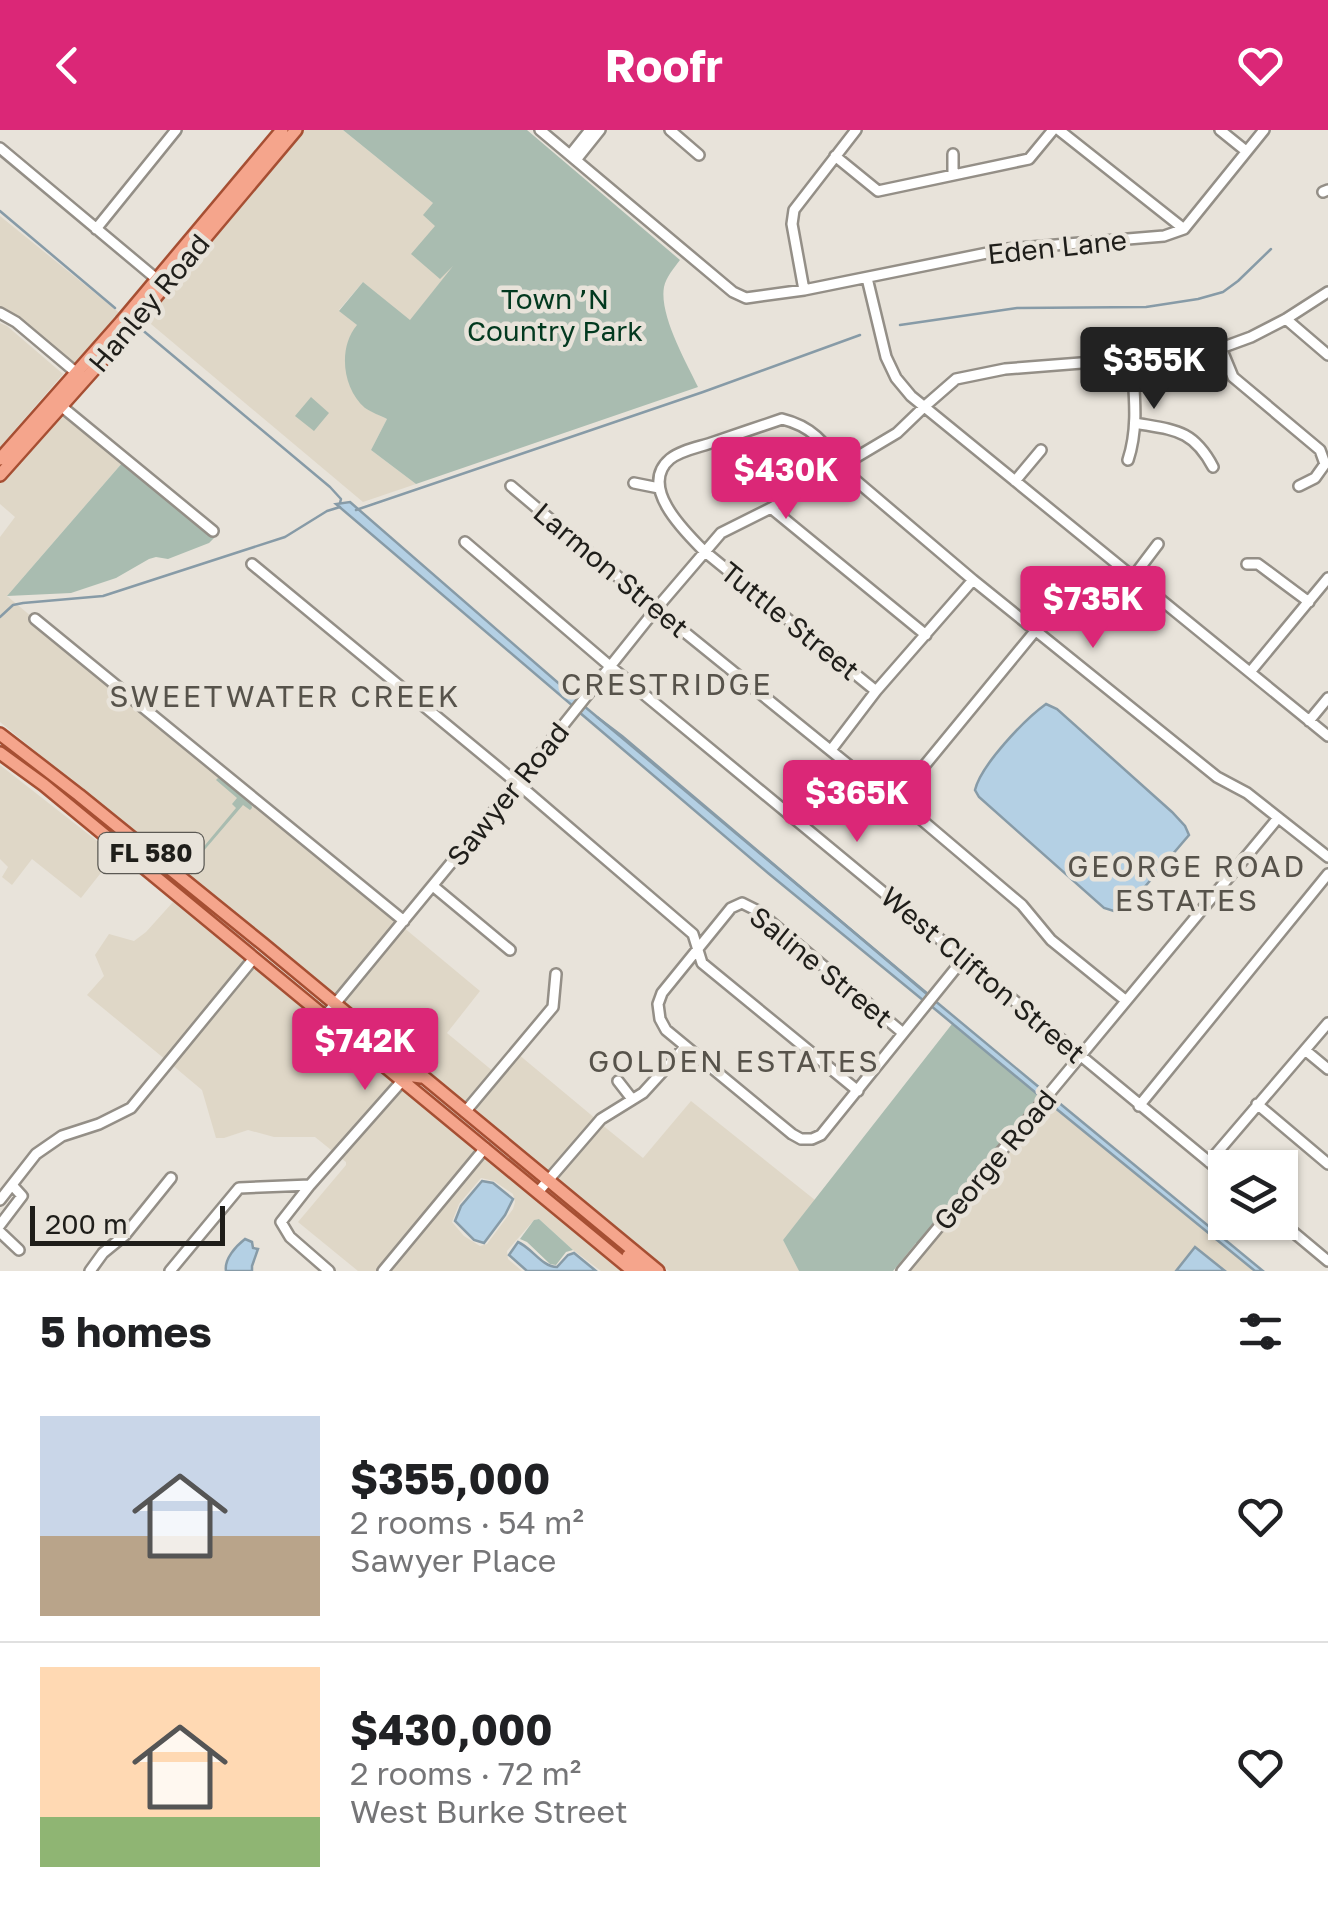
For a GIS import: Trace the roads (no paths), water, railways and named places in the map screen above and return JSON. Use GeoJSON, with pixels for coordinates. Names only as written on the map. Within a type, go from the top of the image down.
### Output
{"type":"FeatureCollection","features":[{"type":"Feature","properties":{"kind":"main road"},"geometry":{"type":"LineString","coordinates":[[281,132],[296,130]]}},
{"type":"Feature","properties":{"kind":"main road","name":"Hanley Road"},"geometry":{"type":"LineString","coordinates":[[0,459],[118,334],[296,130]]}},
{"type":"Feature","properties":{"kind":"main road","name":"Hanley Road"},"geometry":{"type":"LineString","coordinates":[[161,283],[208,217],[281,132]]}},
{"type":"Feature","properties":{"kind":"main road"},"geometry":{"type":"LineString","coordinates":[[251,184],[252,172],[266,149]]}},
{"type":"Feature","properties":{"kind":"main road"},"geometry":{"type":"LineString","coordinates":[[208,217],[228,210]]}},
{"type":"Feature","properties":{"kind":"main road","name":"Hanley Road"},"geometry":{"type":"LineString","coordinates":[[0,475],[61,406],[80,376]]}},
{"type":"Feature","properties":{"kind":"main road","name":"FL 580"},"geometry":{"type":"LineString","coordinates":[[0,734],[263,944],[658,1271]]}},
{"type":"Feature","properties":{"kind":"main road"},"geometry":{"type":"LineString","coordinates":[[0,742],[17,755],[40,764]]}},
{"type":"Feature","properties":{"kind":"main road","name":"FL 580"},"geometry":{"type":"LineString","coordinates":[[0,753],[633,1271]]}},
{"type":"Feature","properties":{"kind":"main road"},"geometry":{"type":"LineString","coordinates":[[21,768],[66,794],[79,795]]}},
{"type":"Feature","properties":{"kind":"main road"},"geometry":{"type":"LineString","coordinates":[[74,810],[82,805],[105,824],[125,832]]}},
{"type":"Feature","properties":{"kind":"main road"},"geometry":{"type":"LineString","coordinates":[[104,835],[121,840],[172,881],[188,884]]}},
{"type":"Feature","properties":{"kind":"main road"},"geometry":{"type":"LineString","coordinates":[[186,902],[199,904],[241,937],[263,944]]}},
{"type":"Feature","properties":{"kind":"main road"},"geometry":{"type":"LineString","coordinates":[[360,1045],[374,1048],[408,1074],[424,1077]]}},
{"type":"Feature","properties":{"kind":"main road"},"geometry":{"type":"LineString","coordinates":[[402,1080],[419,1084],[469,1124],[485,1128]]}},
{"type":"Feature","properties":{"kind":"main road"},"geometry":{"type":"LineString","coordinates":[[606,1248],[623,1252],[646,1271]]}},
{"type":"Feature","properties":{"kind":"street"},"geometry":{"type":"LineString","coordinates":[[96,229],[176,130]]}},
{"type":"Feature","properties":{"kind":"street","name":"Eden Lane"},"geometry":{"type":"LineString","coordinates":[[540,130],[733,292],[746,298],[1008,250],[1164,236],[1184,229]]}},
{"type":"Feature","properties":{"kind":"street"},"geometry":{"type":"LineString","coordinates":[[573,158],[590,130]]}},
{"type":"Feature","properties":{"kind":"street"},"geometry":{"type":"LineString","coordinates":[[573,158],[600,130]]}},
{"type":"Feature","properties":{"kind":"street"},"geometry":{"type":"LineString","coordinates":[[670,130],[699,155]]}},
{"type":"Feature","properties":{"kind":"street"},"geometry":{"type":"LineString","coordinates":[[804,290],[792,224],[794,210],[856,130]]}},
{"type":"Feature","properties":{"kind":"street"},"geometry":{"type":"LineString","coordinates":[[835,156],[878,191],[1029,159],[1056,130],[1184,229],[1264,130]]}},
{"type":"Feature","properties":{"kind":"street"},"geometry":{"type":"LineString","coordinates":[[1220,130],[1246,151]]}},
{"type":"Feature","properties":{"kind":"street"},"geometry":{"type":"LineString","coordinates":[[0,148],[161,283]]}},
{"type":"Feature","properties":{"kind":"street"},"geometry":{"type":"LineString","coordinates":[[953,154],[953,174]]}},
{"type":"Feature","properties":{"kind":"street"},"geometry":{"type":"LineString","coordinates":[[867,278],[886,358],[911,396],[1328,736]]}},
{"type":"Feature","properties":{"kind":"street","name":"Sawyer Road"},"geometry":{"type":"LineString","coordinates":[[325,1016],[656,608],[722,533],[897,433],[956,379],[1005,368],[1221,348],[1286,319],[1328,292]]}},
{"type":"Feature","properties":{"kind":"street"},"geometry":{"type":"LineString","coordinates":[[0,313],[80,376]]}},
{"type":"Feature","properties":{"kind":"street"},"geometry":{"type":"LineString","coordinates":[[1286,319],[1328,355]]}},
{"type":"Feature","properties":{"kind":"street"},"geometry":{"type":"LineString","coordinates":[[1221,348],[1233,377],[1320,450],[1325,464],[1315,478],[1299,486]]}},
{"type":"Feature","properties":{"kind":"street"},"geometry":{"type":"LineString","coordinates":[[1128,460],[1135,423],[1132,359]]}},
{"type":"Feature","properties":{"kind":"street"},"geometry":{"type":"LineString","coordinates":[[61,406],[213,531]]}},
{"type":"Feature","properties":{"kind":"street"},"geometry":{"type":"LineString","coordinates":[[634,483],[658,488],[664,466],[680,454],[782,420],[799,423],[827,446],[840,467],[972,580],[1217,776],[1247,793],[1328,857]]}},
{"type":"Feature","properties":{"kind":"street"},"geometry":{"type":"LineString","coordinates":[[1135,423],[1181,431],[1205,452],[1213,467]]}},
{"type":"Feature","properties":{"kind":"street"},"geometry":{"type":"LineString","coordinates":[[1015,481],[1041,450]]}},
{"type":"Feature","properties":{"kind":"street","name":"Larmon Street"},"geometry":{"type":"LineString","coordinates":[[511,486],[872,784],[897,799],[1022,905],[1051,940],[1124,1000]]}},
{"type":"Feature","properties":{"kind":"street","name":"Tuttle Street"},"geometry":{"type":"LineString","coordinates":[[658,488],[678,523],[704,551],[876,691]]}},
{"type":"Feature","properties":{"kind":"street"},"geometry":{"type":"LineString","coordinates":[[771,508],[926,635]]}},
{"type":"Feature","properties":{"kind":"street","name":"West Clifton Street"},"geometry":{"type":"LineString","coordinates":[[465,542],[1208,1161]]}},
{"type":"Feature","properties":{"kind":"street"},"geometry":{"type":"LineString","coordinates":[[1133,577],[1158,544]]}},
{"type":"Feature","properties":{"kind":"street"},"geometry":{"type":"LineString","coordinates":[[252,564],[693,934],[702,963],[858,1091]]}},
{"type":"Feature","properties":{"kind":"street"},"geometry":{"type":"LineString","coordinates":[[1248,564],[1258,564],[1309,602]]}},
{"type":"Feature","properties":{"kind":"street"},"geometry":{"type":"LineString","coordinates":[[1251,672],[1328,578]]}},
{"type":"Feature","properties":{"kind":"street"},"geometry":{"type":"LineString","coordinates":[[831,750],[876,691],[972,580]]}},
{"type":"Feature","properties":{"kind":"street"},"geometry":{"type":"LineString","coordinates":[[35,619],[404,921]]}},
{"type":"Feature","properties":{"kind":"street"},"geometry":{"type":"LineString","coordinates":[[897,799],[1036,630]]}},
{"type":"Feature","properties":{"kind":"street"},"geometry":{"type":"LineString","coordinates":[[1309,721],[1328,698]]}},
{"type":"Feature","properties":{"kind":"street","name":"George Road"},"geometry":{"type":"LineString","coordinates":[[902,1271],[1278,818]]}},
{"type":"Feature","properties":{"kind":"street"},"geometry":{"type":"LineString","coordinates":[[1139,1106],[1328,874]]}},
{"type":"Feature","properties":{"kind":"street"},"geometry":{"type":"LineString","coordinates":[[433,886],[510,950]]}},
{"type":"Feature","properties":{"kind":"street","name":"Saline Street"},"geometry":{"type":"LineString","coordinates":[[699,948],[732,908],[742,904],[758,910],[903,1033]]}},
{"type":"Feature","properties":{"kind":"street"},"geometry":{"type":"LineString","coordinates":[[699,948],[662,994],[658,1004],[666,1030],[792,1134],[812,1140],[821,1135],[858,1091],[964,958]]}},
{"type":"Feature","properties":{"kind":"street"},"geometry":{"type":"LineString","coordinates":[[0,1200],[36,1154],[62,1136],[131,1108],[254,958]]}},
{"type":"Feature","properties":{"kind":"street"},"geometry":{"type":"LineString","coordinates":[[465,1112],[553,1007],[556,974]]}},
{"type":"Feature","properties":{"kind":"street"},"geometry":{"type":"LineString","coordinates":[[1219,1150],[1328,1023]]}},
{"type":"Feature","properties":{"kind":"street"},"geometry":{"type":"LineString","coordinates":[[538,1192],[601,1119],[643,1093],[684,1047]]}},
{"type":"Feature","properties":{"kind":"street"},"geometry":{"type":"LineString","coordinates":[[1305,1050],[1328,1068]]}},
{"type":"Feature","properties":{"kind":"street"},"geometry":{"type":"LineString","coordinates":[[328,1271],[290,1238],[281,1222],[402,1080]]}},
{"type":"Feature","properties":{"kind":"street"},"geometry":{"type":"LineString","coordinates":[[618,1081],[632,1099]]}},
{"type":"Feature","properties":{"kind":"street"},"geometry":{"type":"LineString","coordinates":[[1257,1104],[1328,1164]]}},
{"type":"Feature","properties":{"kind":"street"},"geometry":{"type":"LineString","coordinates":[[382,1271],[485,1148]]}},
{"type":"Feature","properties":{"kind":"street"},"geometry":{"type":"LineString","coordinates":[[90,1271],[103,1253],[125,1236],[171,1178]]}},
{"type":"Feature","properties":{"kind":"street"},"geometry":{"type":"LineString","coordinates":[[12,1185],[22,1196],[0,1228],[19,1250]]}},
{"type":"Feature","properties":{"kind":"street"},"geometry":{"type":"LineString","coordinates":[[170,1271],[239,1188],[310,1185]]}},
{"type":"Feature","properties":{"kind":"street"},"geometry":{"type":"LineString","coordinates":[[1298,1236],[1328,1262]]}},
{"type":"Feature","properties":{"kind":"water"},"geometry":{"type":"Polygon","coordinates":[[[350,502],[579,701],[574,707],[336,504],[350,502]]]}},
{"type":"Feature","properties":{"kind":"water"},"geometry":{"type":"Polygon","coordinates":[[[1046,704],[1057,709],[1172,812],[1189,835],[1125,910],[1104,908],[975,790],[1004,744],[1046,704]]]}},
{"type":"Feature","properties":{"kind":"water"},"geometry":{"type":"Polygon","coordinates":[[[584,706],[929,995],[924,1001],[579,712],[584,706]]]}},
{"type":"Feature","properties":{"kind":"water"},"geometry":{"type":"Polygon","coordinates":[[[934,1000],[1046,1093],[1042,1098],[930,1005],[934,1000]]]}},
{"type":"Feature","properties":{"kind":"water"},"geometry":{"type":"Polygon","coordinates":[[[1052,1097],[1208,1226],[1208,1233],[1048,1102],[1052,1097]]]}},
{"type":"Feature","properties":{"kind":"water"},"geometry":{"type":"Polygon","coordinates":[[[482,1181],[493,1183],[513,1199],[484,1243],[474,1240],[455,1221],[461,1206],[482,1181]]]}},
{"type":"Feature","properties":{"kind":"water"},"geometry":{"type":"Polygon","coordinates":[[[245,1239],[258,1249],[252,1271],[226,1271],[229,1257],[245,1239]]]}},
{"type":"Feature","properties":{"kind":"water"},"geometry":{"type":"Polygon","coordinates":[[[1217,1240],[1225,1240],[1263,1271],[1255,1271],[1217,1240]]]}},
{"type":"Feature","properties":{"kind":"water"},"geometry":{"type":"Polygon","coordinates":[[[518,1242],[552,1266],[557,1267],[574,1253],[596,1271],[527,1271],[509,1255],[518,1242]]]}},
{"type":"Feature","properties":{"kind":"water"},"geometry":{"type":"Polygon","coordinates":[[[1195,1247],[1225,1271],[1176,1271],[1195,1247]]]}},
{"type":"Feature","properties":{"kind":"waterway"},"geometry":{"type":"LineString","coordinates":[[0,211],[115,308]]}},
{"type":"Feature","properties":{"kind":"waterway"},"geometry":{"type":"LineString","coordinates":[[900,325],[1017,308],[1146,307],[1198,299],[1223,292],[1271,249]]}},
{"type":"Feature","properties":{"kind":"waterway"},"geometry":{"type":"LineString","coordinates":[[140,328],[330,487],[340,503]]}},
{"type":"Feature","properties":{"kind":"waterway"},"geometry":{"type":"LineString","coordinates":[[356,510],[860,335]]}},
{"type":"Feature","properties":{"kind":"waterway"},"geometry":{"type":"LineString","coordinates":[[0,617],[13,605],[103,596],[285,537],[340,507]]}},
{"type":"Feature","properties":{"kind":"waterway"},"geometry":{"type":"LineString","coordinates":[[597,717],[928,995]]}},
{"type":"Feature","properties":{"kind":"district","name":"CRESTRIDGE"},"geometry":{"type":"Point","coordinates":[667,685]}},
{"type":"Feature","properties":{"kind":"district","name":"SWEETWATER CREEK"},"geometry":{"type":"Point","coordinates":[285,697]}},
{"type":"Feature","properties":{"kind":"district","name":"GEORGE ROAD ESTATES"},"geometry":{"type":"Point","coordinates":[1187,884]}},
{"type":"Feature","properties":{"kind":"district","name":"GOLDEN ESTATES"},"geometry":{"type":"Point","coordinates":[734,1062]}},
{"type":"Feature","properties":{"kind":"park label","name":"Town ’N Country Park"},"geometry":{"type":"Point","coordinates":[555,315]}}]}
